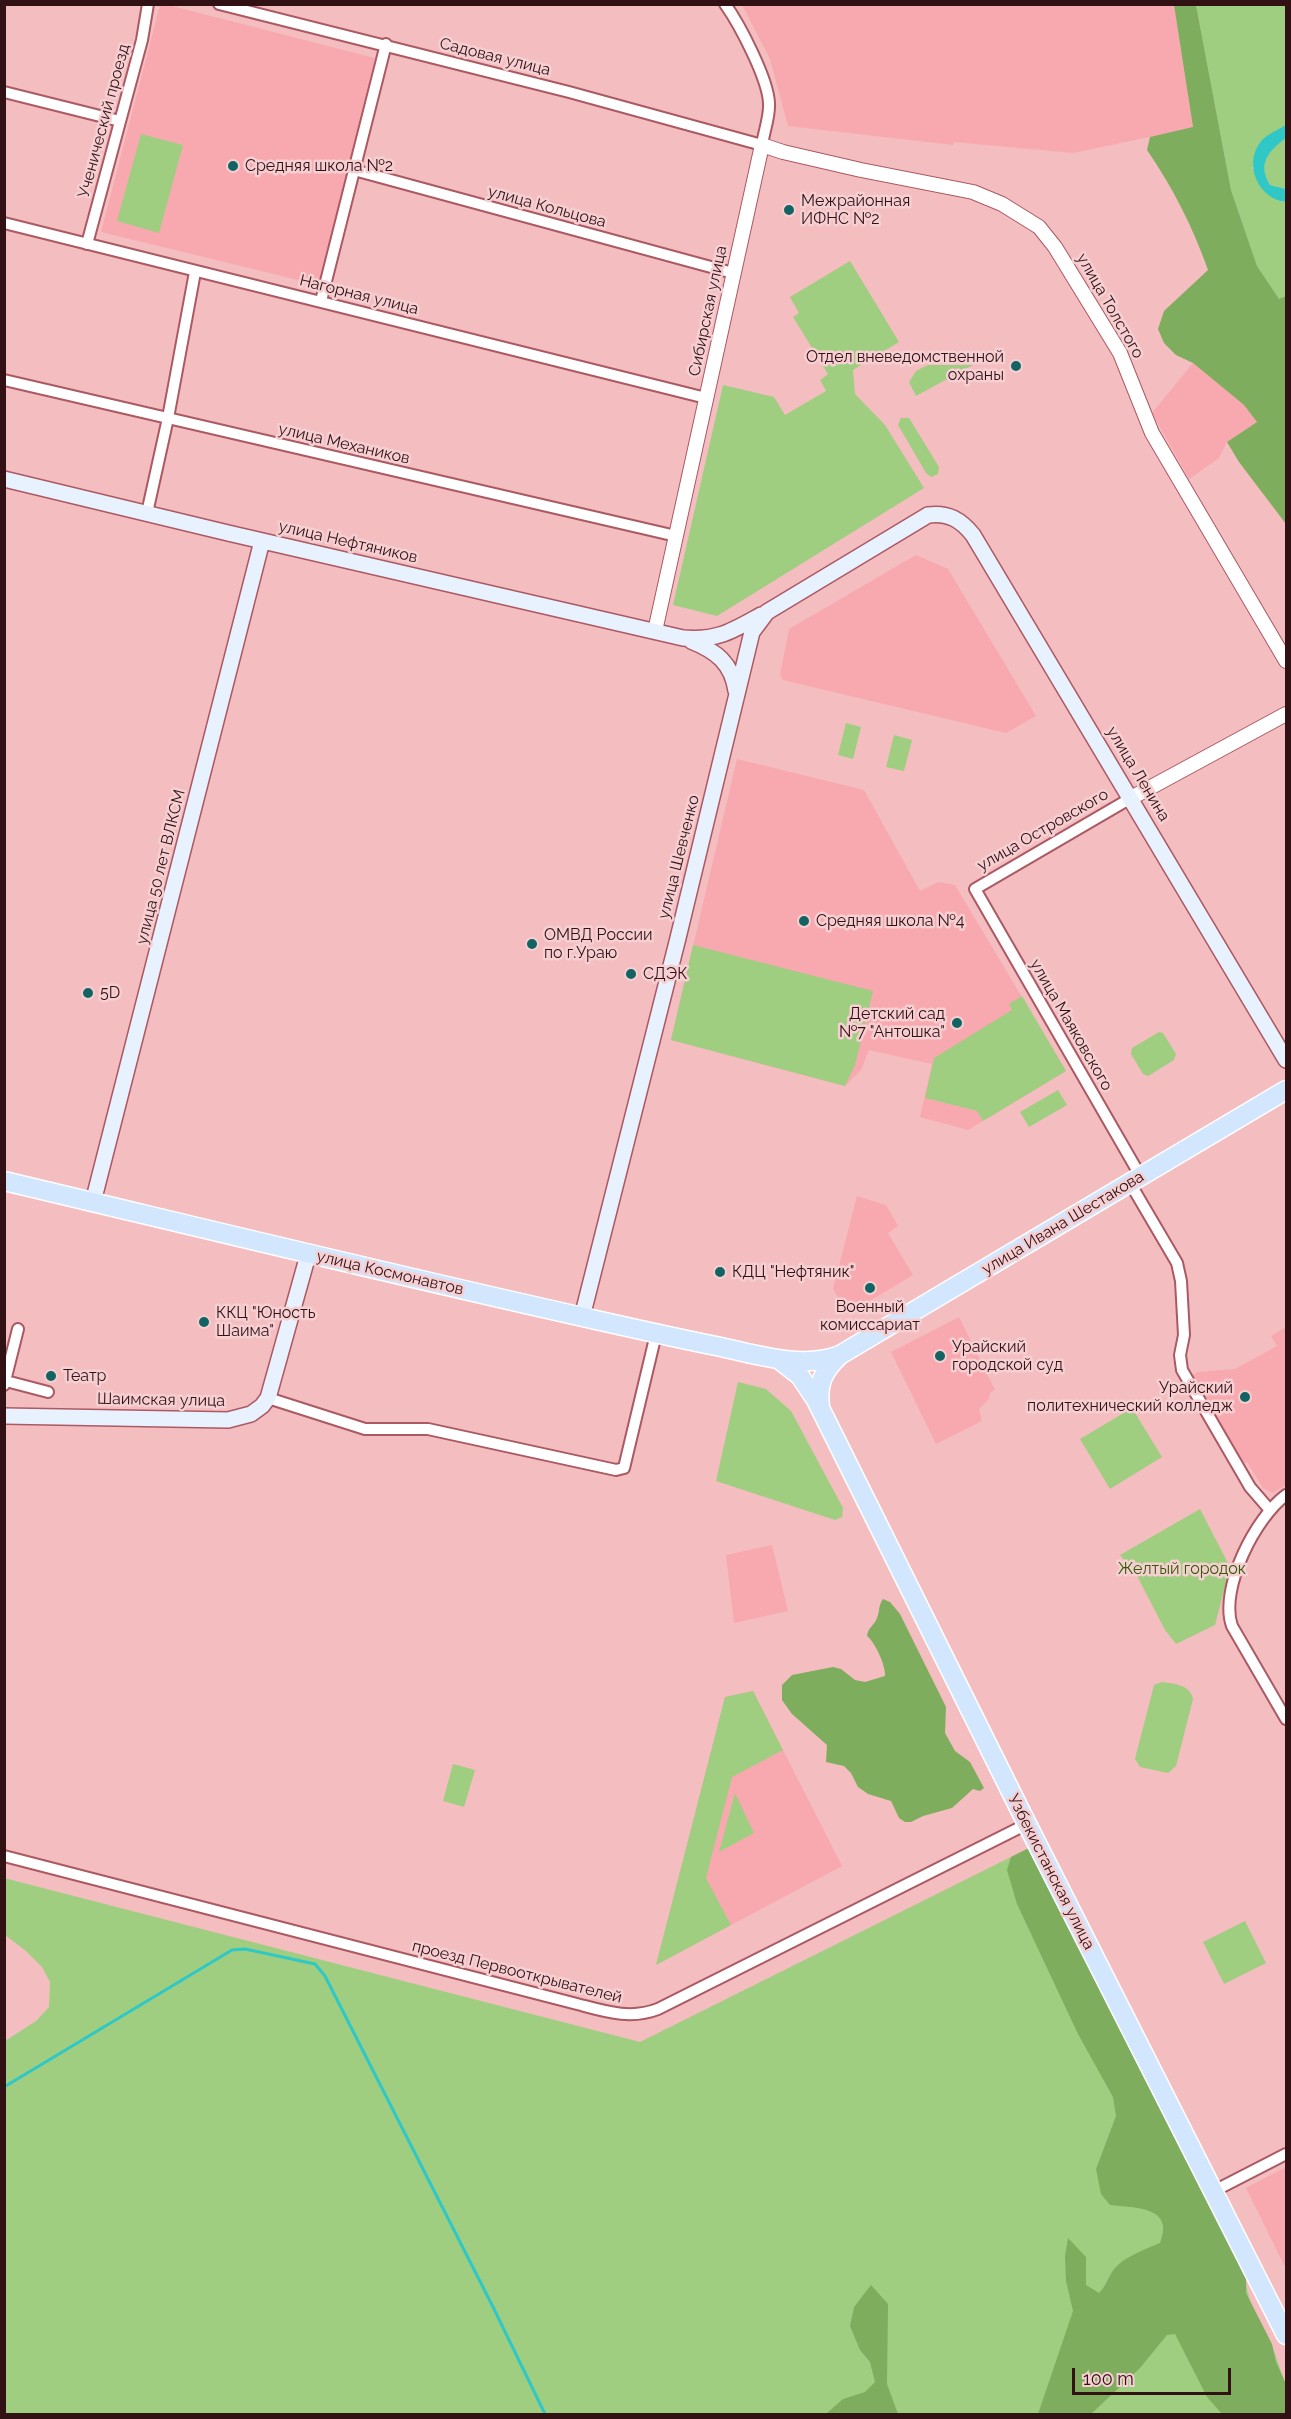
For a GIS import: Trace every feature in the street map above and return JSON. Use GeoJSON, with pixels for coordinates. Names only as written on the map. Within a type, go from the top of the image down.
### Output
{"type":"FeatureCollection","features":[{"type":"Feature","properties":{"kind":"main road","name":"улица Нефтяников"},"geometry":{"type":"LineString","coordinates":[[4,479],[683,638],[711,650],[722,658],[732,674],[736,694]]}},
{"type":"Feature","properties":{"kind":"main road","name":"улица Шевченко"},"geometry":{"type":"LineString","coordinates":[[582,1317],[681,927],[752,632],[766,612],[917,521],[928,515],[949,515]]}},
{"type":"Feature","properties":{"kind":"main road","name":"улица Ленина"},"geometry":{"type":"LineString","coordinates":[[949,515],[957,519],[973,535],[1287,1060]]}},
{"type":"Feature","properties":{"kind":"main road","name":"улица 50 лет ВЛКСМ"},"geometry":{"type":"LineString","coordinates":[[93,1202],[262,541]]}},
{"type":"Feature","properties":{"kind":"main road","name":"улица Нефтяников"},"geometry":{"type":"LineString","coordinates":[[683,638],[708,639],[722,636],[766,612]]}},
{"type":"Feature","properties":{"kind":"main road","name":"улица Ивана Шестакова"},"geometry":{"type":"LineString","coordinates":[[840,1355],[1287,1090]]}},
{"type":"Feature","properties":{"kind":"main road","name":"улица Космонавтов"},"geometry":{"type":"LineString","coordinates":[[4,1181],[308,1255],[656,1334],[778,1359],[827,1360],[840,1355]]}},
{"type":"Feature","properties":{"kind":"main road"},"geometry":{"type":"LineString","coordinates":[[268,1398],[308,1255]]}},
{"type":"Feature","properties":{"kind":"main road"},"geometry":{"type":"LineString","coordinates":[[820,1407],[819,1390],[823,1375],[840,1355]]}},
{"type":"Feature","properties":{"kind":"main road","name":"Узбекистанская улица"},"geometry":{"type":"LineString","coordinates":[[778,1359],[800,1376],[820,1407],[1027,1824],[1287,2335]]}},
{"type":"Feature","properties":{"kind":"main road","name":"Шаимская улица"},"geometry":{"type":"LineString","coordinates":[[4,1416],[228,1420],[252,1414],[268,1398]]}},
{"type":"Feature","properties":{"kind":"street","name":"Ученический проезд"},"geometry":{"type":"LineString","coordinates":[[87,244],[141,40],[148,4]]}},
{"type":"Feature","properties":{"kind":"street","name":"Садовая улица"},"geometry":{"type":"LineString","coordinates":[[219,4],[386,44],[762,145]]}},
{"type":"Feature","properties":{"kind":"street","name":"Сибирская улица"},"geometry":{"type":"LineString","coordinates":[[655,631],[769,109],[768,94],[739,26],[725,4]]}},
{"type":"Feature","properties":{"kind":"street"},"geometry":{"type":"LineString","coordinates":[[321,301],[386,44]]}},
{"type":"Feature","properties":{"kind":"street"},"geometry":{"type":"LineString","coordinates":[[4,92],[120,121]]}},
{"type":"Feature","properties":{"kind":"street","name":"улица Толстого"},"geometry":{"type":"LineString","coordinates":[[762,145],[783,153],[973,192],[1002,204],[1039,227],[1055,247],[1120,353],[1152,433],[1287,661]]}},
{"type":"Feature","properties":{"kind":"street","name":"улица Кольцова"},"geometry":{"type":"LineString","coordinates":[[354,170],[733,273]]}},
{"type":"Feature","properties":{"kind":"street","name":"Нагорная улица"},"geometry":{"type":"LineString","coordinates":[[4,224],[706,398]]}},
{"type":"Feature","properties":{"kind":"street"},"geometry":{"type":"LineString","coordinates":[[147,513],[168,418],[195,272]]}},
{"type":"Feature","properties":{"kind":"street","name":"улица Механиков"},"geometry":{"type":"LineString","coordinates":[[4,380],[676,536]]}},
{"type":"Feature","properties":{"kind":"street","name":"улица Островского"},"geometry":{"type":"LineString","coordinates":[[975,889],[1131,798],[1287,714]]}},
{"type":"Feature","properties":{"kind":"street","name":"улица Маяковского"},"geometry":{"type":"LineString","coordinates":[[975,889],[1136,1180],[1177,1263],[1181,1281],[1184,1335],[1180,1355],[1182,1370],[1250,1487],[1269,1509]]}},
{"type":"Feature","properties":{"kind":"street"},"geometry":{"type":"LineString","coordinates":[[18,1329],[5,1383],[48,1392]]}},
{"type":"Feature","properties":{"kind":"street"},"geometry":{"type":"LineString","coordinates":[[268,1398],[365,1429],[428,1429],[616,1470],[624,1468],[656,1334]]}},
{"type":"Feature","properties":{"kind":"street"},"geometry":{"type":"LineString","coordinates":[[1287,1495],[1269,1509],[1244,1551],[1228,1610],[1232,1626],[1287,1719]]}},
{"type":"Feature","properties":{"kind":"street","name":"проезд Первооткрывателей"},"geometry":{"type":"LineString","coordinates":[[4,1856],[612,2013],[634,2015],[658,2009],[1027,1824]]}},
{"type":"Feature","properties":{"kind":"street"},"geometry":{"type":"LineString","coordinates":[[1214,2191],[1287,2154]]}},
{"type":"Feature","properties":{"kind":"shaded area","name":"Средняя школа №2"},"geometry":{"type":"Polygon","coordinates":[[[160,5],[168,5],[375,58],[319,285],[101,232],[160,5]]]}},
{"type":"Feature","properties":{"kind":"shaded area"},"geometry":{"type":"Polygon","coordinates":[[[742,5],[1174,5],[1193,128],[1073,153],[954,142],[953,145],[788,126],[770,59],[742,5]]]}},
{"type":"Feature","properties":{"kind":"shaded area"},"geometry":{"type":"Polygon","coordinates":[[[1193,363],[1244,405],[1257,422],[1227,442],[1219,458],[1189,479],[1152,413],[1193,363]]]}},
{"type":"Feature","properties":{"kind":"shaded area"},"geometry":{"type":"Polygon","coordinates":[[[916,555],[948,569],[1036,716],[1006,733],[783,680],[780,675],[789,629],[916,555]]]}},
{"type":"Feature","properties":{"kind":"shaded area","name":"Средняя школа №4"},"geometry":{"type":"Polygon","coordinates":[[[737,759],[864,790],[920,891],[938,882],[955,885],[1066,1071],[968,1130],[920,1117],[932,1064],[869,1050],[861,1070],[845,1086],[671,1040],[737,759]]]}},
{"type":"Feature","properties":{"kind":"shaded area"},"geometry":{"type":"Polygon","coordinates":[[[857,1196],[886,1205],[898,1226],[888,1233],[913,1275],[848,1314],[833,1289],[857,1196]]]}},
{"type":"Feature","properties":{"kind":"shaded area"},"geometry":{"type":"Polygon","coordinates":[[[959,1317],[995,1390],[990,1393],[989,1399],[979,1409],[982,1421],[936,1444],[891,1352],[959,1317]]]}},
{"type":"Feature","properties":{"kind":"shaded area","name":"Урайский политехнический колледж"},"geometry":{"type":"Polygon","coordinates":[[[1286,1327],[1286,1485],[1273,1493],[1263,1488],[1247,1462],[1242,1464],[1191,1377],[1197,1372],[1235,1369],[1277,1346],[1271,1336],[1286,1327]]]}},
{"type":"Feature","properties":{"kind":"shaded area"},"geometry":{"type":"Polygon","coordinates":[[[772,1545],[788,1611],[734,1623],[726,1555],[772,1545]]]}},
{"type":"Feature","properties":{"kind":"shaded area"},"geometry":{"type":"Polygon","coordinates":[[[753,1691],[842,1866],[656,1965],[725,1697],[753,1691]]]}},
{"type":"Feature","properties":{"kind":"shaded area"},"geometry":{"type":"Polygon","coordinates":[[[1286,2167],[1286,2269],[1246,2188],[1286,2167]]]}},
{"type":"Feature","properties":{"kind":"green space"},"geometry":{"type":"Polygon","coordinates":[[[1174,5],[1196,5],[1231,190],[1257,266],[1279,299],[1286,296],[1286,524],[1239,462],[1227,442],[1257,422],[1244,405],[1193,363],[1176,355],[1164,343],[1158,329],[1164,311],[1208,270],[1182,208],[1147,150],[1150,137],[1193,127],[1174,5]]]}},
{"type":"Feature","properties":{"kind":"green space"},"geometry":{"type":"Polygon","coordinates":[[[1196,5],[1286,5],[1286,125],[1252,168],[1282,202],[1286,202],[1286,296],[1279,300],[1257,266],[1231,190],[1196,5]]]}},
{"type":"Feature","properties":{"kind":"green space"},"geometry":{"type":"Polygon","coordinates":[[[141,134],[183,145],[159,233],[117,221],[141,134]]]}},
{"type":"Feature","properties":{"kind":"green space"},"geometry":{"type":"Polygon","coordinates":[[[1286,138],[1286,189],[1270,185],[1266,177],[1265,164],[1274,148],[1286,138]]]}},
{"type":"Feature","properties":{"kind":"green space"},"geometry":{"type":"Polygon","coordinates":[[[850,261],[899,342],[853,370],[855,394],[885,425],[924,488],[717,616],[673,605],[723,385],[774,397],[785,415],[826,391],[820,380],[828,374],[793,317],[799,313],[790,297],[850,261]]]}},
{"type":"Feature","properties":{"kind":"green space"},"geometry":{"type":"Polygon","coordinates":[[[928,365],[973,365],[916,396],[909,382],[916,371],[928,365]]]}},
{"type":"Feature","properties":{"kind":"green space"},"geometry":{"type":"Polygon","coordinates":[[[901,418],[909,418],[939,467],[938,474],[931,477],[926,473],[898,425],[901,418]]]}},
{"type":"Feature","properties":{"kind":"green space"},"geometry":{"type":"Polygon","coordinates":[[[846,723],[861,727],[853,759],[838,755],[846,723]]]}},
{"type":"Feature","properties":{"kind":"green space"},"geometry":{"type":"Polygon","coordinates":[[[894,735],[912,740],[904,771],[886,767],[894,735]]]}},
{"type":"Feature","properties":{"kind":"green space"},"geometry":{"type":"Polygon","coordinates":[[[693,945],[873,991],[855,1065],[845,1086],[671,1040],[693,945]]]}},
{"type":"Feature","properties":{"kind":"green space"},"geometry":{"type":"Polygon","coordinates":[[[1022,996],[1066,1071],[983,1121],[977,1111],[925,1098],[934,1058],[1012,1010],[1009,1004],[1022,996]]]}},
{"type":"Feature","properties":{"kind":"green space"},"geometry":{"type":"Polygon","coordinates":[[[1159,1032],[1163,1033],[1176,1054],[1174,1060],[1148,1076],[1143,1074],[1131,1054],[1132,1048],[1159,1032]]]}},
{"type":"Feature","properties":{"kind":"green space"},"geometry":{"type":"Polygon","coordinates":[[[1058,1090],[1067,1105],[1029,1127],[1020,1112],[1058,1090]]]}},
{"type":"Feature","properties":{"kind":"green space"},"geometry":{"type":"Polygon","coordinates":[[[738,1382],[766,1389],[791,1411],[843,1508],[842,1517],[835,1520],[716,1481],[738,1382]]]}},
{"type":"Feature","properties":{"kind":"green space"},"geometry":{"type":"Polygon","coordinates":[[[1132,1408],[1162,1457],[1110,1489],[1080,1439],[1132,1408]]]}},
{"type":"Feature","properties":{"kind":"green space","name":"Желтый городок"},"geometry":{"type":"Polygon","coordinates":[[[1200,1509],[1230,1567],[1215,1625],[1176,1644],[1165,1630],[1135,1572],[1120,1555],[1200,1509]]]}},
{"type":"Feature","properties":{"kind":"green space"},"geometry":{"type":"Polygon","coordinates":[[[883,1599],[890,1602],[900,1614],[946,1707],[945,1733],[955,1751],[970,1762],[984,1788],[980,1791],[973,1789],[952,1808],[923,1816],[911,1822],[905,1822],[899,1818],[891,1801],[868,1794],[858,1787],[851,1773],[844,1766],[826,1762],[827,1745],[792,1714],[782,1700],[782,1685],[792,1675],[833,1667],[841,1669],[855,1680],[865,1682],[885,1676],[879,1654],[867,1636],[877,1618],[883,1599]]]}},
{"type":"Feature","properties":{"kind":"green space"},"geometry":{"type":"Polygon","coordinates":[[[1162,1682],[1176,1684],[1189,1690],[1193,1699],[1176,1766],[1168,1773],[1140,1767],[1135,1759],[1154,1685],[1162,1682]]]}},
{"type":"Feature","properties":{"kind":"green space"},"geometry":{"type":"Polygon","coordinates":[[[753,1691],[783,1750],[732,1777],[706,1878],[731,1925],[656,1965],[725,1697],[753,1691]]]}},
{"type":"Feature","properties":{"kind":"green space"},"geometry":{"type":"Polygon","coordinates":[[[453,1764],[475,1770],[464,1807],[443,1801],[453,1764]]]}},
{"type":"Feature","properties":{"kind":"green space"},"geometry":{"type":"Polygon","coordinates":[[[735,1793],[754,1833],[719,1852],[735,1793]]]}},
{"type":"Feature","properties":{"kind":"green space"},"geometry":{"type":"Polygon","coordinates":[[[1029,1848],[1246,2277],[1252,2304],[1286,2384],[1256,2414],[5,2414],[5,2041],[36,2021],[49,2007],[50,1982],[42,1967],[5,1935],[4,1878],[640,2042],[1029,1848]]]}},
{"type":"Feature","properties":{"kind":"green space"},"geometry":{"type":"Polygon","coordinates":[[[1029,1848],[1246,2277],[1246,2293],[1272,2344],[1276,2362],[1286,2384],[1286,2414],[1222,2414],[1207,2397],[1175,2334],[1167,2335],[1140,2368],[1091,2414],[1038,2414],[1073,2311],[1066,2281],[1065,2256],[1068,2238],[1086,2257],[1086,2285],[1099,2293],[1119,2264],[1136,2253],[1160,2243],[1163,2231],[1162,2222],[1150,2211],[1110,2205],[1101,2194],[1096,2169],[1116,2116],[1113,2097],[1078,2034],[1017,1904],[1007,1870],[1011,1857],[1029,1848]]]}},
{"type":"Feature","properties":{"kind":"green space"},"geometry":{"type":"Polygon","coordinates":[[[1245,1921],[1266,1963],[1224,1984],[1203,1942],[1245,1921]]]}},
{"type":"Feature","properties":{"kind":"green space"},"geometry":{"type":"Polygon","coordinates":[[[871,2285],[888,2304],[887,2384],[898,2414],[826,2414],[843,2399],[865,2392],[875,2382],[870,2362],[860,2350],[850,2326],[854,2307],[871,2285]]]}},
{"type":"Feature","properties":{"kind":"water"},"geometry":{"type":"Polygon","coordinates":[[[1286,125],[1286,138],[1270,153],[1265,170],[1270,185],[1286,189],[1286,202],[1276,199],[1261,187],[1253,169],[1253,159],[1262,140],[1286,125]]]}},
{"type":"Feature","properties":{"kind":"waterway"},"geometry":{"type":"LineString","coordinates":[[4,2087],[232,1950],[245,1949],[315,1964],[325,1976],[545,2414]]}},
{"type":"Feature","properties":{"kind":"place","name":"Средняя школа №2"},"geometry":{"type":"Point","coordinates":[233,166]}},
{"type":"Feature","properties":{"kind":"place","name":"Межрайонная ИФНС №2"},"geometry":{"type":"Point","coordinates":[789,210]}},
{"type":"Feature","properties":{"kind":"place","name":"Отдел вневедомственной охраны"},"geometry":{"type":"Point","coordinates":[1016,366]}},
{"type":"Feature","properties":{"kind":"place","name":"Средняя школа №4"},"geometry":{"type":"Point","coordinates":[804,921]}},
{"type":"Feature","properties":{"kind":"place","name":"ОМВД России по г.Ураю"},"geometry":{"type":"Point","coordinates":[532,944]}},
{"type":"Feature","properties":{"kind":"place","name":"СДЭК"},"geometry":{"type":"Point","coordinates":[631,974]}},
{"type":"Feature","properties":{"kind":"place","name":"5D"},"geometry":{"type":"Point","coordinates":[88,993]}},
{"type":"Feature","properties":{"kind":"place","name":"Детский сад №7 \"Антошка\""},"geometry":{"type":"Point","coordinates":[957,1023]}},
{"type":"Feature","properties":{"kind":"place","name":"КДЦ \"Нефтяник\""},"geometry":{"type":"Point","coordinates":[720,1272]}},
{"type":"Feature","properties":{"kind":"place","name":"Военный комиссариат"},"geometry":{"type":"Point","coordinates":[870,1288]}},
{"type":"Feature","properties":{"kind":"place","name":"ККЦ \"Юность Шаима\""},"geometry":{"type":"Point","coordinates":[204,1322]}},
{"type":"Feature","properties":{"kind":"place","name":"Урайский городской суд"},"geometry":{"type":"Point","coordinates":[940,1356]}},
{"type":"Feature","properties":{"kind":"place","name":"Театр"},"geometry":{"type":"Point","coordinates":[51,1376]}},
{"type":"Feature","properties":{"kind":"place","name":"Урайский политехнический колледж"},"geometry":{"type":"Point","coordinates":[1245,1397]}}]}
